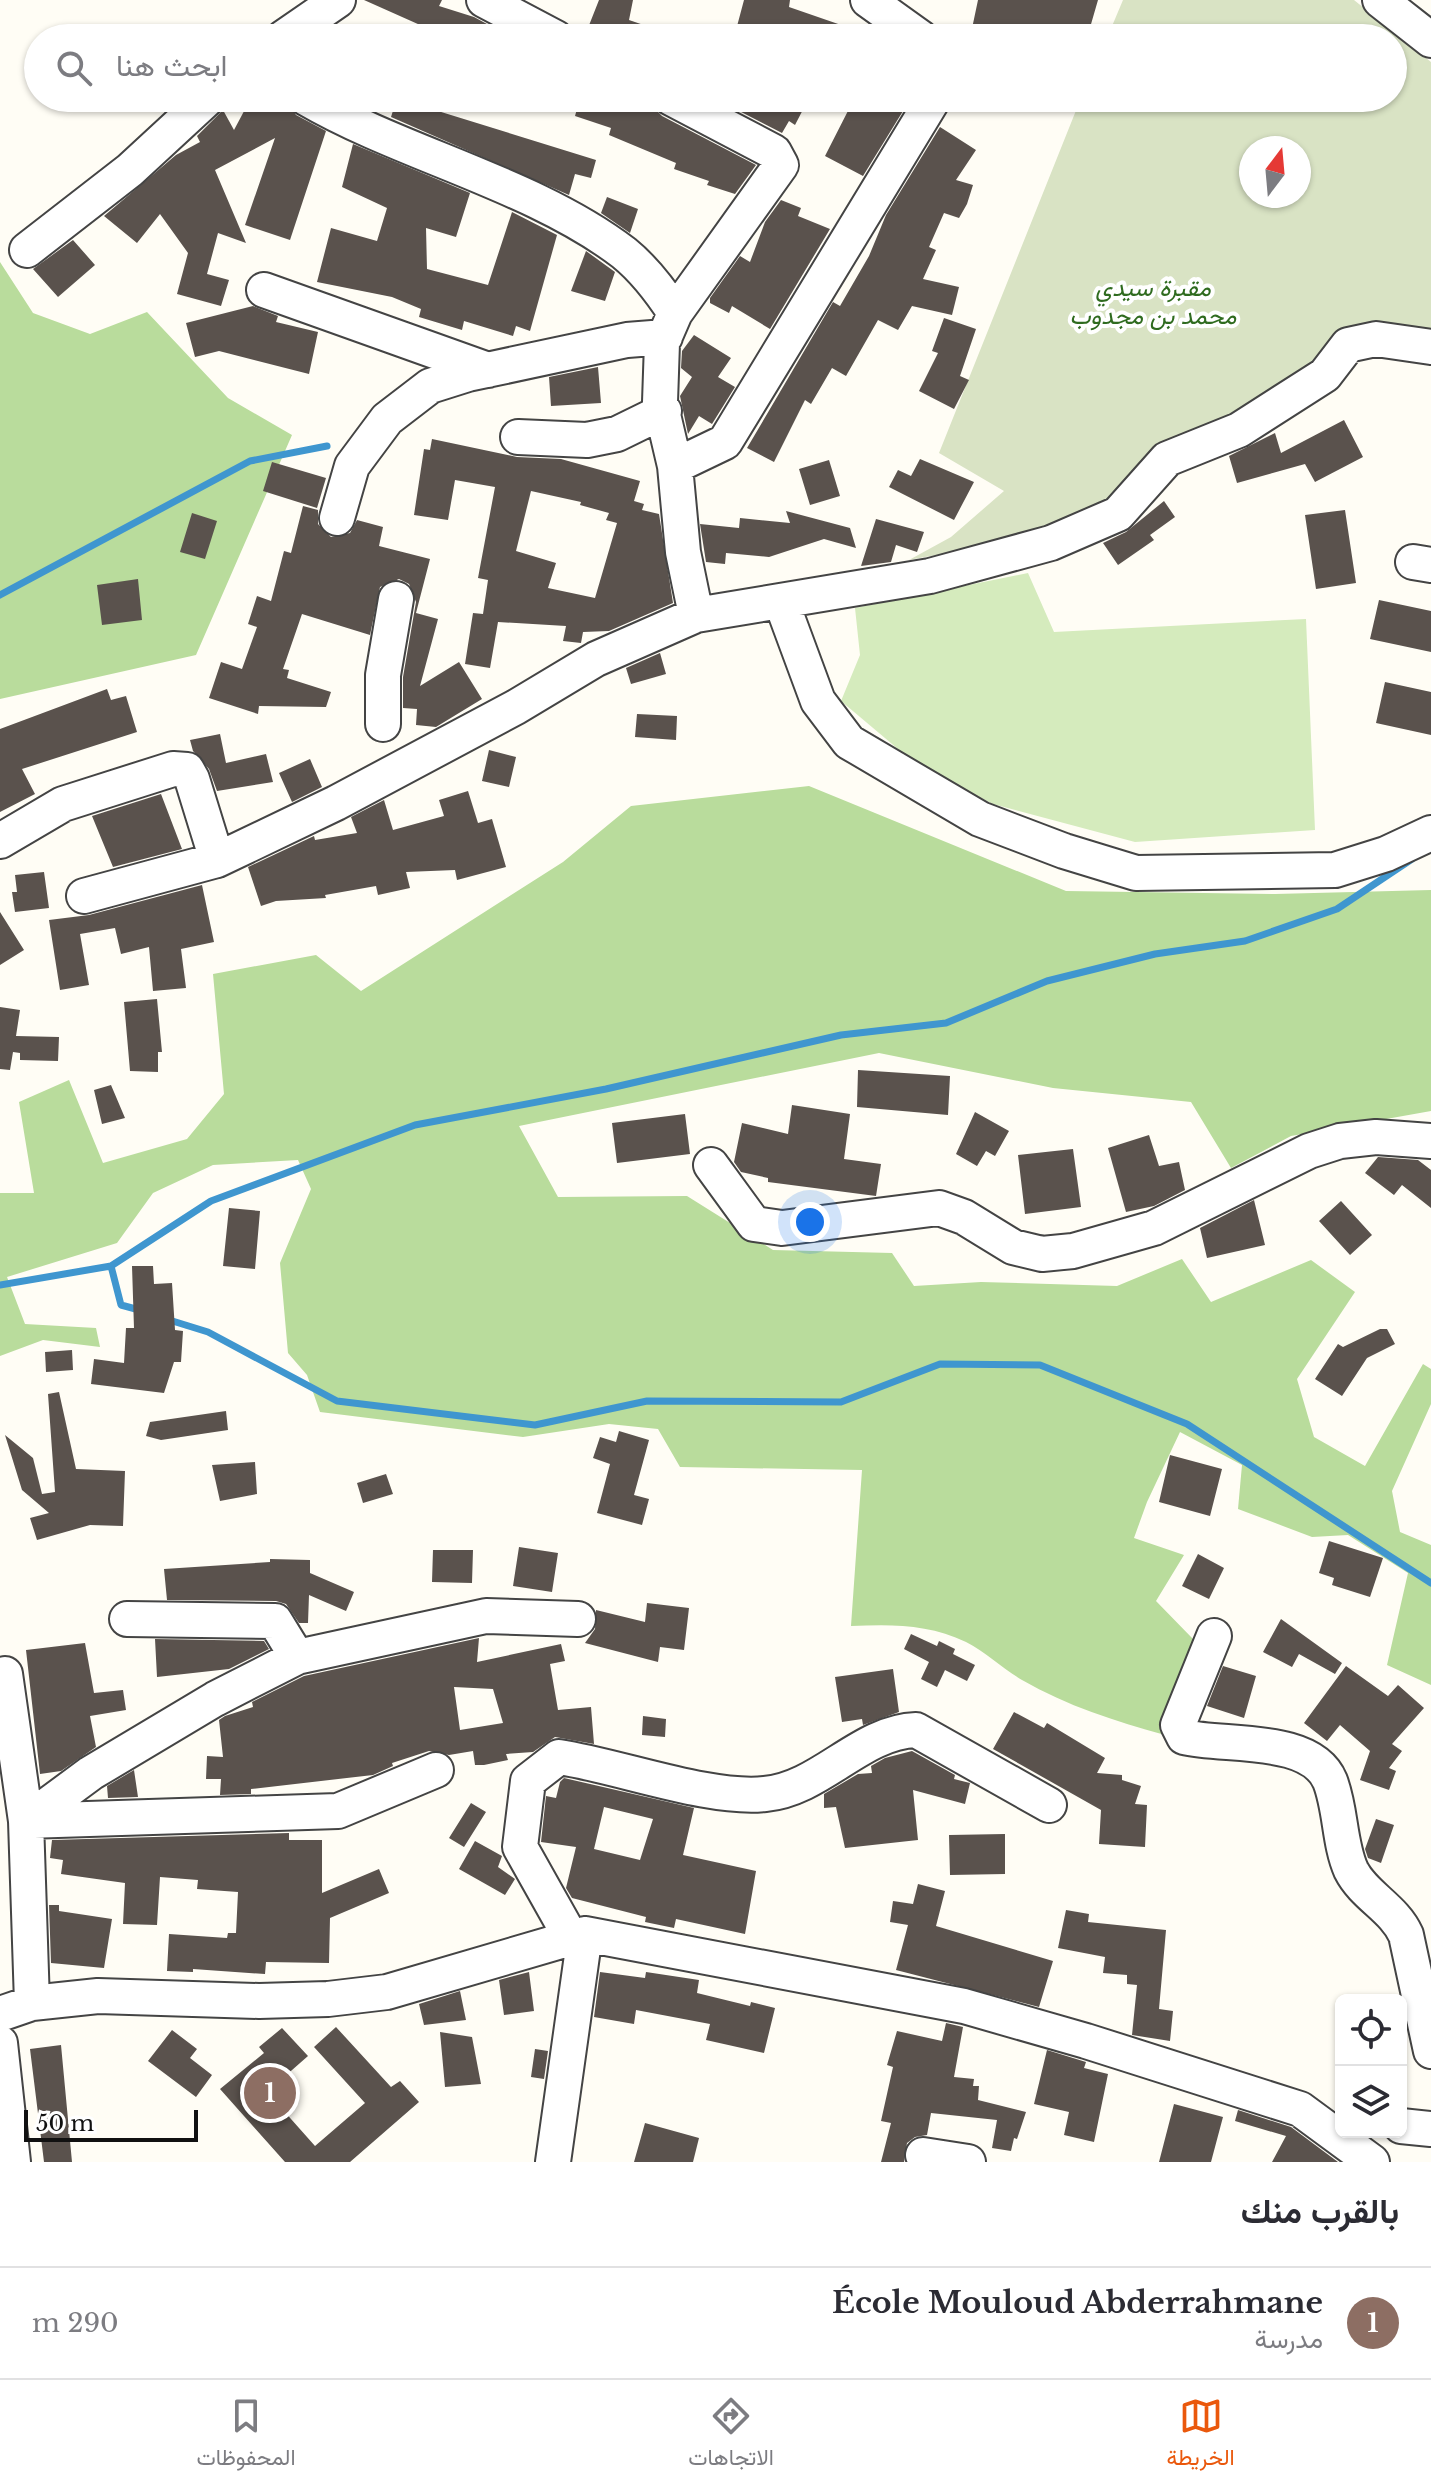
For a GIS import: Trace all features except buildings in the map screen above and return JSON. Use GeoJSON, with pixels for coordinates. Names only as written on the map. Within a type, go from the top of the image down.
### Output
{"type":"FeatureCollection","features":[{"type":"Feature","properties":{"kind":"street"},"geometry":{"type":"LineString","coordinates":[[303,24],[338,0]]}},
{"type":"Feature","properties":{"kind":"street"},"geometry":{"type":"LineString","coordinates":[[484,0],[529,24]]}},
{"type":"Feature","properties":{"kind":"street"},"geometry":{"type":"LineString","coordinates":[[868,0],[901,24]]}},
{"type":"Feature","properties":{"kind":"street"},"geometry":{"type":"LineString","coordinates":[[1380,0],[1431,40]]}},
{"type":"Feature","properties":{"kind":"street"},"geometry":{"type":"LineString","coordinates":[[27,250],[130,170],[193,112]]}},
{"type":"Feature","properties":{"kind":"street"},"geometry":{"type":"LineString","coordinates":[[331,112],[537,203],[624,253],[654,281],[670,325]]}},
{"type":"Feature","properties":{"kind":"street"},"geometry":{"type":"LineString","coordinates":[[696,615],[683,552],[675,466],[660,402],[670,325],[781,165],[774,152],[698,112]]}},
{"type":"Feature","properties":{"kind":"street"},"geometry":{"type":"LineString","coordinates":[[675,466],[725,442],[925,112]]}},
{"type":"Feature","properties":{"kind":"street"},"geometry":{"type":"LineString","coordinates":[[264,290],[488,370]]}},
{"type":"Feature","properties":{"kind":"street"},"geometry":{"type":"LineString","coordinates":[[337,518],[352,466],[387,419],[430,386],[627,340],[670,325]]}},
{"type":"Feature","properties":{"kind":"street"},"geometry":{"type":"LineString","coordinates":[[84,896],[217,860],[336,803],[437,746],[516,707],[596,659],[696,615],[930,576],[1051,543],[1118,514],[1167,459],[1239,430],[1264,415],[1325,375],[1348,345],[1376,339],[1431,347]]}},
{"type":"Feature","properties":{"kind":"street"},"geometry":{"type":"LineString","coordinates":[[518,437],[587,440],[617,434],[664,411]]}},
{"type":"Feature","properties":{"kind":"street"},"geometry":{"type":"LineString","coordinates":[[383,724],[383,675],[396,599]]}},
{"type":"Feature","properties":{"kind":"street"},"geometry":{"type":"LineString","coordinates":[[781,601],[818,701],[849,742],[980,819],[1064,851],[1136,873],[1335,870],[1386,854],[1431,833]]}},
{"type":"Feature","properties":{"kind":"street"},"geometry":{"type":"LineString","coordinates":[[366,681],[368,715],[374,722],[437,746]]}},
{"type":"Feature","properties":{"kind":"street"},"geometry":{"type":"LineString","coordinates":[[0,841],[63,804],[173,769],[187,770],[217,860]]}},
{"type":"Feature","properties":{"kind":"street"},"geometry":{"type":"LineString","coordinates":[[711,1165],[754,1224],[782,1228],[939,1208],[964,1217],[1013,1247],[1042,1254],[1073,1251],[1154,1228],[1309,1151],[1340,1141],[1376,1137],[1431,1141]]}},
{"type":"Feature","properties":{"kind":"street"},"geometry":{"type":"LineString","coordinates":[[26,1821],[91,1773],[215,1699],[297,1657],[486,1616],[578,1619]]}},
{"type":"Feature","properties":{"kind":"street"},"geometry":{"type":"LineString","coordinates":[[127,1619],[275,1621],[297,1657]]}},
{"type":"Feature","properties":{"kind":"street"},"geometry":{"type":"LineString","coordinates":[[1214,1636],[1178,1725],[1184,1737],[1292,1749],[1317,1763],[1329,1779],[1351,1869],[1359,1882],[1399,1919],[1406,1935],[1431,2051]]}},
{"type":"Feature","properties":{"kind":"street"},"geometry":{"type":"LineString","coordinates":[[5,1674],[26,1821],[16,2009],[98,1996],[259,2001],[328,1999],[387,1992],[518,1960],[578,1935],[964,2006],[1221,2081],[1300,2109],[1335,2115]]}},
{"type":"Feature","properties":{"kind":"street"},"geometry":{"type":"LineString","coordinates":[[553,2162],[578,1935],[520,1847],[528,1781],[559,1757],[606,1764],[711,1790],[765,1794],[798,1784],[893,1731],[916,1730],[1049,1805]]}},
{"type":"Feature","properties":{"kind":"street"},"geometry":{"type":"LineString","coordinates":[[26,1821],[338,1811],[436,1770]]}},
{"type":"Feature","properties":{"kind":"street"},"geometry":{"type":"LineString","coordinates":[[0,2043],[13,2162]]}},
{"type":"Feature","properties":{"kind":"street"},"geometry":{"type":"LineString","coordinates":[[1300,2109],[1372,2162]]}},
{"type":"Feature","properties":{"kind":"street"},"geometry":{"type":"LineString","coordinates":[[1407,2127],[1431,2129]]}},
{"type":"Feature","properties":{"kind":"street"},"geometry":{"type":"LineString","coordinates":[[923,2155],[968,2162]]}},
{"type":"Feature","properties":{"kind":"green space","name":"مقبرة سيدي محمد بن مجدوب"},"geometry":{"type":"Polygon","coordinates":[[[1123,0],[1354,0],[1384,24],[1113,24],[1123,0]]]}},
{"type":"Feature","properties":{"kind":"green space","name":"مقبرة سيدي محمد بن مجدوب"},"geometry":{"type":"Polygon","coordinates":[[[1407,43],[1431,62],[1431,342],[1345,334],[1231,427],[1150,481],[1107,504],[1063,524],[1016,539],[909,560],[951,537],[1004,491],[939,453],[1075,112],[1407,112],[1407,43]]]}},
{"type":"Feature","properties":{"kind":"green space"},"geometry":{"type":"Polygon","coordinates":[[[0,262],[33,313],[90,334],[147,312],[228,398],[292,435],[196,655],[0,699],[0,262]]]}},
{"type":"Feature","properties":{"kind":"green space"},"geometry":{"type":"Polygon","coordinates":[[[1028,573],[1054,632],[1306,619],[1315,830],[1135,842],[993,804],[917,765],[841,701],[860,655],[855,608],[1028,573]]]}},
{"type":"Feature","properties":{"kind":"green space"},"geometry":{"type":"Polygon","coordinates":[[[809,786],[1066,891],[1275,894],[1431,890],[1431,1111],[1291,1136],[1231,1168],[1191,1102],[1053,1088],[879,1053],[519,1126],[558,1197],[687,1196],[773,1250],[892,1253],[914,1286],[981,1282],[1117,1286],[1182,1259],[1211,1302],[1311,1260],[1355,1292],[1297,1379],[1314,1437],[1365,1466],[1423,1364],[1431,1369],[1431,1404],[1392,1491],[1400,1532],[1431,1545],[1431,1685],[1387,1665],[1408,1573],[1348,1535],[1312,1537],[1238,1509],[1242,1465],[1180,1432],[1147,1502],[1134,1538],[1184,1555],[1156,1601],[1193,1639],[1165,1735],[1056,1698],[952,1636],[910,1626],[851,1626],[862,1470],[680,1467],[658,1429],[609,1424],[523,1437],[320,1412],[307,1375],[288,1353],[280,1263],[311,1189],[298,1160],[213,1165],[153,1193],[117,1243],[7,1277],[25,1324],[96,1328],[100,1347],[43,1340],[0,1356],[0,1193],[34,1193],[19,1102],[69,1080],[103,1163],[187,1139],[224,1094],[213,974],[316,955],[361,991],[563,862],[631,806],[809,786]]]}},
{"type":"Feature","properties":{"kind":"waterway"},"geometry":{"type":"LineString","coordinates":[[0,595],[250,461],[327,446]]}},
{"type":"Feature","properties":{"kind":"waterway"},"geometry":{"type":"LineString","coordinates":[[0,1285],[111,1266],[211,1201],[415,1125],[606,1089],[841,1035],[946,1023],[1047,981],[1155,954],[1245,941],[1337,909],[1412,859]]}},
{"type":"Feature","properties":{"kind":"waterway"},"geometry":{"type":"LineString","coordinates":[[111,1266],[121,1305],[143,1311]]}},
{"type":"Feature","properties":{"kind":"waterway"},"geometry":{"type":"LineString","coordinates":[[166,1319],[208,1332],[337,1401],[535,1425],[647,1401],[841,1402],[940,1364],[1040,1365],[1187,1424],[1431,1583]]}},
{"type":"Feature","properties":{"kind":"place","name":"École Mouloud Abderrahmane"},"geometry":{"type":"Point","coordinates":[270,2093]}}]}
